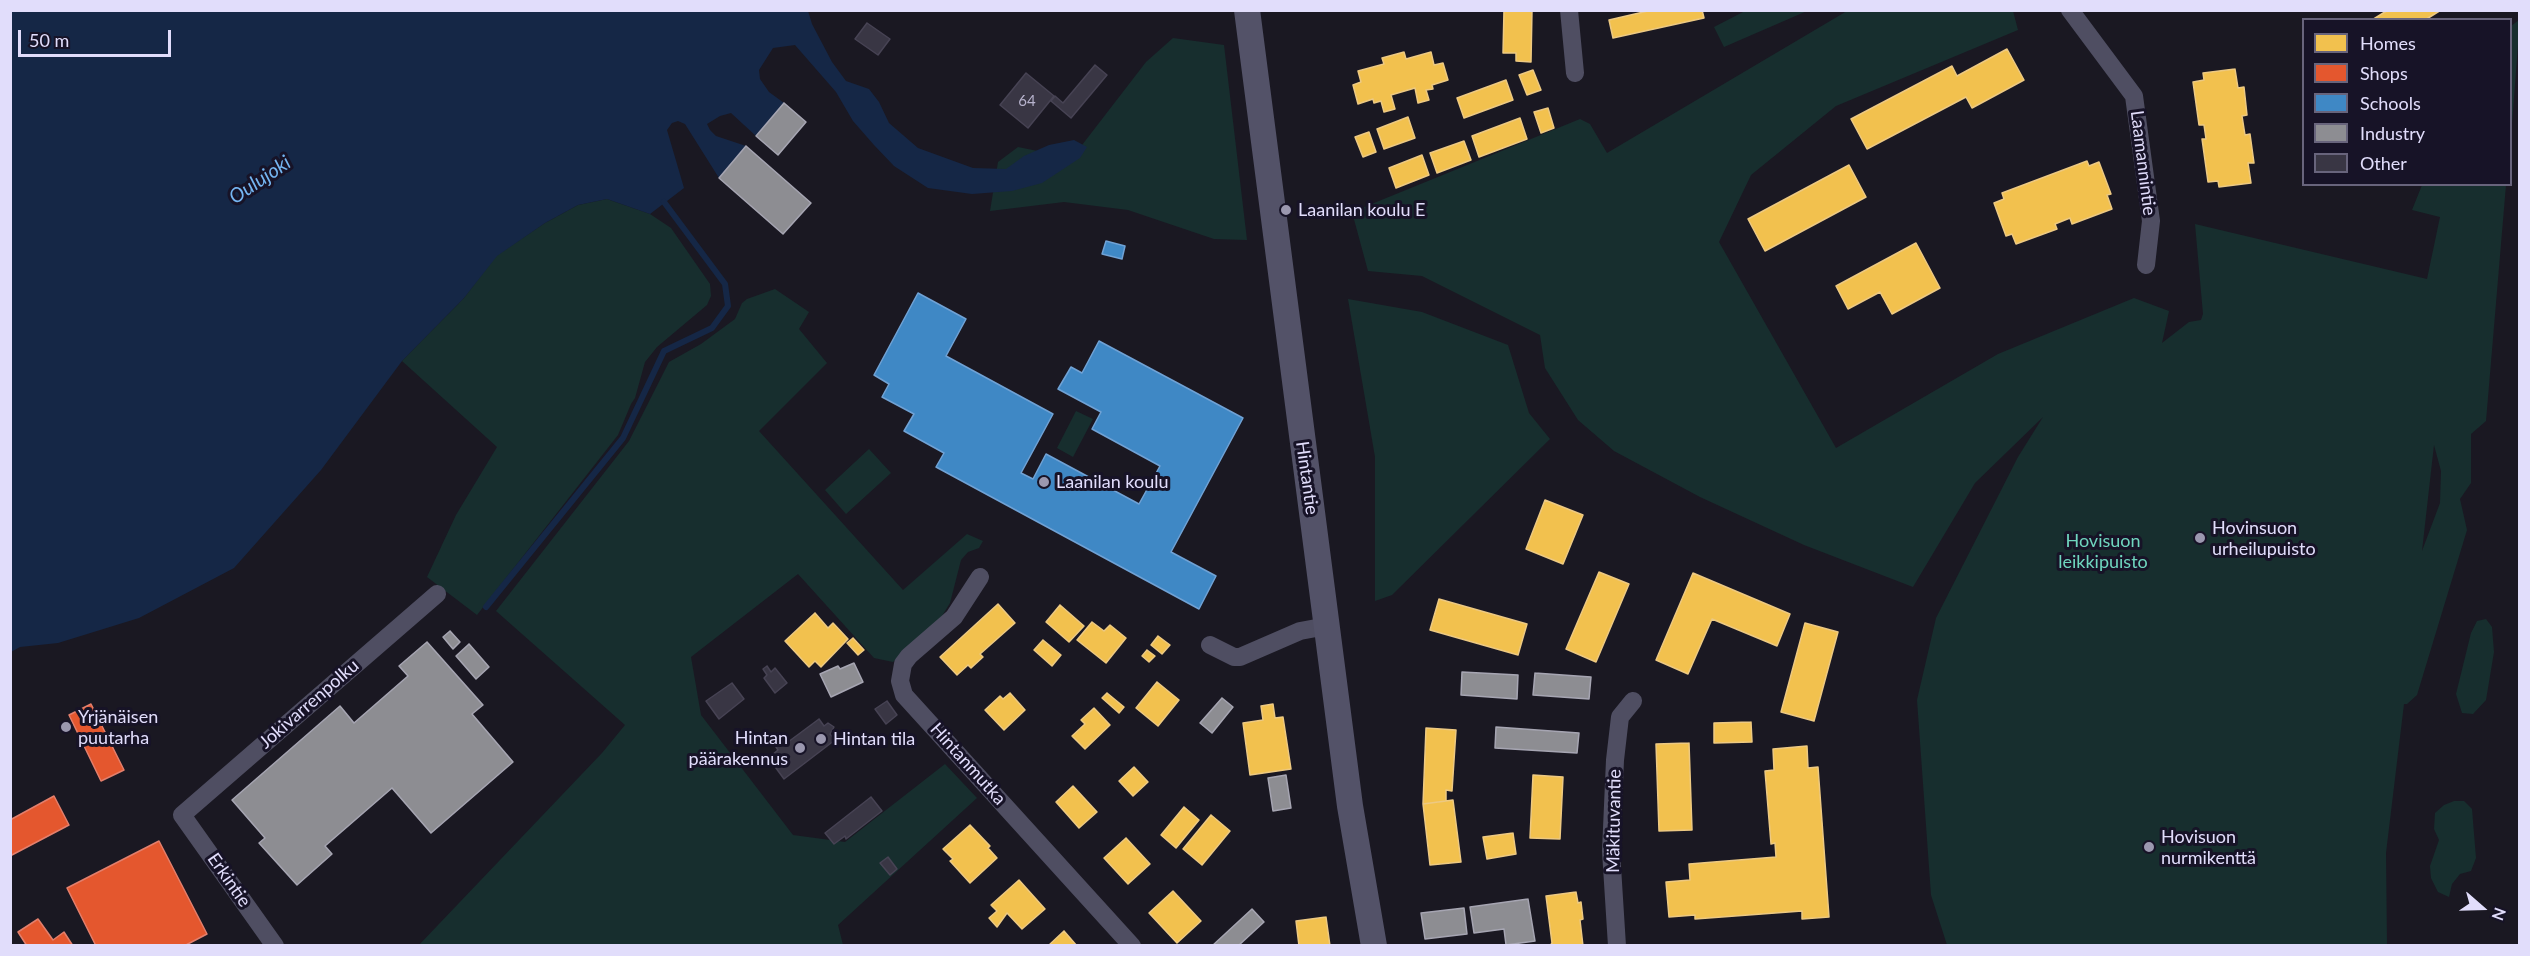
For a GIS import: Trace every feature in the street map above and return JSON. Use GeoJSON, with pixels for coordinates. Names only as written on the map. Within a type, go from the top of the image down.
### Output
{"type":"FeatureCollection","features":[{"type":"Feature","properties":{"kind":"street","name":"Hintantie"},"geometry":{"type":"LineString","coordinates":[[1247,10],[1350,807],[1374,945]]}},
{"type":"Feature","properties":{"kind":"street"},"geometry":{"type":"LineString","coordinates":[[1569,10],[1575,73]]}},
{"type":"Feature","properties":{"kind":"street","name":"Laamannintie"},"geometry":{"type":"LineString","coordinates":[[2070,10],[2134,96],[2151,221],[2146,265]]}},
{"type":"Feature","properties":{"kind":"street","name":"Hintanmutka"},"geometry":{"type":"LineString","coordinates":[[980,577],[954,618],[909,656],[903,664],[900,672],[901,688],[904,695],[1132,945]]}},
{"type":"Feature","properties":{"kind":"street","name":"Jokivarrenpolku"},"geometry":{"type":"LineString","coordinates":[[183,815],[437,594]]}},
{"type":"Feature","properties":{"kind":"street"},"geometry":{"type":"LineString","coordinates":[[1210,645],[1233,657],[1240,657],[1300,631],[1327,626]]}},
{"type":"Feature","properties":{"kind":"street","name":"Mäkituvantie"},"geometry":{"type":"LineString","coordinates":[[1617,945],[1611,851],[1615,760],[1620,717],[1633,701]]}},
{"type":"Feature","properties":{"kind":"street","name":"Erkintie"},"geometry":{"type":"LineString","coordinates":[[183,815],[275,945]]}},
{"type":"Feature","properties":{"kind":"green space"},"geometry":{"type":"Polygon","coordinates":[[[1745,11],[1807,11],[1724,47],[1714,27],[1745,11]]]}},
{"type":"Feature","properties":{"kind":"green space","name":"Hovisuon leikkipuisto"},"geometry":{"type":"Polygon","coordinates":[[[1847,11],[2013,11],[2018,30],[1836,106],[1751,175],[1719,242],[1836,448],[1998,354],[2134,298],[2169,311],[2162,343],[2189,322],[2201,320],[2203,314],[2195,224],[2427,279],[2440,217],[2412,210],[2422,186],[2506,186],[2486,421],[2471,434],[2471,483],[2460,499],[2467,530],[2417,695],[2404,704],[2386,853],[2387,945],[1947,945],[1931,895],[1917,700],[1936,618],[2018,457],[2043,417],[1975,483],[1913,587],[1804,545],[1700,497],[1614,451],[1578,420],[1545,368],[1540,335],[1422,276],[1368,271],[1352,212],[1580,119],[1590,124],[1607,153],[1847,11]],[[2434,445],[2422,551],[2440,503],[2441,471],[2434,445]]]}},
{"type":"Feature","properties":{"kind":"green space"},"geometry":{"type":"Polygon","coordinates":[[[2519,20],[2512,124],[2512,25],[2519,20]]]}},
{"type":"Feature","properties":{"kind":"green space"},"geometry":{"type":"Polygon","coordinates":[[[1173,38],[1224,45],[1247,240],[1214,239],[1128,210],[1064,202],[990,211],[998,162],[1018,147],[1072,158],[1146,62],[1173,38]]]}},
{"type":"Feature","properties":{"kind":"green space"},"geometry":{"type":"Polygon","coordinates":[[[607,199],[650,214],[671,228],[710,284],[711,296],[707,305],[657,347],[645,362],[635,398],[618,435],[477,615],[427,577],[456,515],[497,447],[402,361],[464,298],[496,256],[545,223],[578,205],[607,199]]]}},
{"type":"Feature","properties":{"kind":"green space"},"geometry":{"type":"Polygon","coordinates":[[[775,289],[809,312],[799,329],[827,363],[759,431],[903,590],[967,534],[983,541],[979,548],[968,552],[961,560],[950,603],[942,616],[893,662],[874,658],[798,574],[691,657],[701,715],[793,835],[845,842],[945,764],[977,798],[838,925],[843,945],[418,946],[602,753],[625,725],[496,611],[629,441],[669,362],[701,344],[735,319],[742,303],[747,299],[775,289]]]}},
{"type":"Feature","properties":{"kind":"green space"},"geometry":{"type":"Polygon","coordinates":[[[1348,299],[1422,312],[1508,345],[1529,413],[1550,439],[1392,595],[1375,601],[1375,457],[1348,299]]]}},
{"type":"Feature","properties":{"kind":"green space"},"geometry":{"type":"Polygon","coordinates":[[[1076,411],[1093,419],[1073,457],[1057,448],[1076,411]]]}},
{"type":"Feature","properties":{"kind":"green space"},"geometry":{"type":"Polygon","coordinates":[[[869,449],[891,473],[846,514],[825,490],[869,449]]]}},
{"type":"Feature","properties":{"kind":"green space"},"geometry":{"type":"Polygon","coordinates":[[[2486,619],[2492,627],[2494,652],[2486,700],[2473,714],[2462,713],[2456,694],[2471,633],[2477,621],[2486,619]]]}},
{"type":"Feature","properties":{"kind":"green space"},"geometry":{"type":"Polygon","coordinates":[[[2454,801],[2464,801],[2472,809],[2476,858],[2471,871],[2460,874],[2452,884],[2449,897],[2438,892],[2431,878],[2430,866],[2439,840],[2434,829],[2435,813],[2444,805],[2454,801]]]}},
{"type":"Feature","properties":{"kind":"water","name":"Oulujoki"},"geometry":{"type":"Polygon","coordinates":[[[11,11],[808,11],[812,24],[832,62],[846,81],[869,89],[879,102],[889,123],[918,148],[973,168],[1006,169],[1024,156],[1049,145],[1074,140],[1087,147],[1080,158],[1042,183],[1012,191],[972,194],[928,188],[894,166],[874,145],[853,121],[836,92],[795,45],[773,48],[759,70],[760,79],[769,92],[784,103],[756,136],[731,113],[720,116],[707,124],[716,136],[746,146],[719,178],[685,124],[678,121],[672,123],[667,130],[684,188],[650,214],[607,199],[578,205],[545,223],[497,256],[464,298],[402,361],[321,470],[234,568],[139,618],[58,643],[20,647],[11,652],[11,11]]]}},
{"type":"Feature","properties":{"kind":"building: Homes"},"geometry":{"type":"Polygon","coordinates":[[[1504,10],[1532,10],[1531,62],[1516,61],[1516,53],[1503,53],[1504,10]]]}},
{"type":"Feature","properties":{"kind":"building: Homes"},"geometry":{"type":"Polygon","coordinates":[[[1652,10],[1702,10],[1704,18],[1613,38],[1609,20],[1652,10]]]}},
{"type":"Feature","properties":{"kind":"building: Homes"},"geometry":{"type":"Polygon","coordinates":[[[2388,10],[2441,10],[2428,18],[2375,18],[2388,10]]]}},
{"type":"Feature","properties":{"kind":"building: Homes"},"geometry":{"type":"Polygon","coordinates":[[[2007,49],[2024,80],[1972,108],[1966,97],[1867,149],[1851,119],[1952,66],[1957,76],[2007,49]]]}},
{"type":"Feature","properties":{"kind":"building: Homes"},"geometry":{"type":"Polygon","coordinates":[[[1404,52],[1406,59],[1431,52],[1434,65],[1443,63],[1448,80],[1432,85],[1433,89],[1426,90],[1429,100],[1418,103],[1415,88],[1391,95],[1395,109],[1384,112],[1381,101],[1374,103],[1373,99],[1358,104],[1353,85],[1361,82],[1358,71],[1384,64],[1382,58],[1404,52]]]}},
{"type":"Feature","properties":{"kind":"building: Homes"},"geometry":{"type":"Polygon","coordinates":[[[2235,69],[2238,88],[2244,87],[2247,115],[2242,116],[2245,135],[2250,134],[2254,163],[2248,163],[2251,183],[2219,187],[2218,181],[2208,182],[2202,139],[2206,139],[2204,125],[2199,125],[2193,82],[2204,80],[2203,73],[2235,69]]]}},
{"type":"Feature","properties":{"kind":"building: Homes"},"geometry":{"type":"Polygon","coordinates":[[[1533,70],[1541,90],[1527,95],[1519,75],[1533,70]]]}},
{"type":"Feature","properties":{"kind":"building: Homes"},"geometry":{"type":"Polygon","coordinates":[[[1506,80],[1513,100],[1464,118],[1457,98],[1506,80]]]}},
{"type":"Feature","properties":{"kind":"building: Homes"},"geometry":{"type":"Polygon","coordinates":[[[1548,108],[1554,128],[1541,133],[1534,112],[1548,108]]]}},
{"type":"Feature","properties":{"kind":"building: Homes"},"geometry":{"type":"Polygon","coordinates":[[[1408,117],[1415,138],[1384,149],[1377,129],[1408,117]]]}},
{"type":"Feature","properties":{"kind":"building: Homes"},"geometry":{"type":"Polygon","coordinates":[[[1520,118],[1527,139],[1479,157],[1472,136],[1520,118]]]}},
{"type":"Feature","properties":{"kind":"building: Homes"},"geometry":{"type":"Polygon","coordinates":[[[1369,132],[1376,152],[1363,157],[1355,137],[1369,132]]]}},
{"type":"Feature","properties":{"kind":"building: Homes"},"geometry":{"type":"Polygon","coordinates":[[[1464,141],[1471,160],[1437,173],[1430,153],[1464,141]]]}},
{"type":"Feature","properties":{"kind":"building: Homes"},"geometry":{"type":"Polygon","coordinates":[[[1422,155],[1429,175],[1396,188],[1389,168],[1422,155]]]}},
{"type":"Feature","properties":{"kind":"building: Homes"},"geometry":{"type":"Polygon","coordinates":[[[2087,161],[2089,166],[2099,162],[2111,194],[2107,195],[2112,209],[2072,224],[2070,218],[2055,224],[2057,229],[2016,244],[2012,234],[2006,236],[1994,203],[2004,199],[2002,193],[2087,161]]]}},
{"type":"Feature","properties":{"kind":"building: Homes"},"geometry":{"type":"Polygon","coordinates":[[[1849,165],[1866,197],[1765,251],[1748,219],[1849,165]]]}},
{"type":"Feature","properties":{"kind":"building: Homes"},"geometry":{"type":"Polygon","coordinates":[[[1916,243],[1940,288],[1892,314],[1880,292],[1848,309],[1836,286],[1916,243]]]}},
{"type":"Feature","properties":{"kind":"building: Homes"},"geometry":{"type":"Polygon","coordinates":[[[1545,500],[1583,515],[1563,564],[1526,549],[1545,500]]]}},
{"type":"Feature","properties":{"kind":"building: Homes"},"geometry":{"type":"Polygon","coordinates":[[[1599,572],[1629,584],[1596,662],[1566,649],[1599,572]]]}},
{"type":"Feature","properties":{"kind":"building: Homes"},"geometry":{"type":"Polygon","coordinates":[[[1693,573],[1790,614],[1777,646],[1712,619],[1688,674],[1656,660],[1693,573]]]}},
{"type":"Feature","properties":{"kind":"building: Homes"},"geometry":{"type":"Polygon","coordinates":[[[1439,599],[1527,624],[1518,655],[1430,630],[1439,599]]]}},
{"type":"Feature","properties":{"kind":"building: Homes"},"geometry":{"type":"Polygon","coordinates":[[[998,604],[1015,623],[980,654],[983,657],[971,668],[968,665],[957,675],[940,657],[998,604]]]}},
{"type":"Feature","properties":{"kind":"building: Homes"},"geometry":{"type":"Polygon","coordinates":[[[1060,605],[1084,626],[1069,642],[1046,622],[1060,605]]]}},
{"type":"Feature","properties":{"kind":"building: Homes"},"geometry":{"type":"Polygon","coordinates":[[[815,613],[828,628],[833,623],[848,639],[821,667],[815,661],[809,667],[785,641],[815,613]]]}},
{"type":"Feature","properties":{"kind":"building: Homes"},"geometry":{"type":"Polygon","coordinates":[[[1092,622],[1104,631],[1110,625],[1126,638],[1106,663],[1077,640],[1092,622]]]}},
{"type":"Feature","properties":{"kind":"building: Homes"},"geometry":{"type":"Polygon","coordinates":[[[1805,623],[1838,632],[1814,721],[1781,712],[1805,623]]]}},
{"type":"Feature","properties":{"kind":"building: Homes"},"geometry":{"type":"Polygon","coordinates":[[[1158,636],[1170,645],[1162,654],[1151,645],[1158,636]]]}},
{"type":"Feature","properties":{"kind":"building: Homes"},"geometry":{"type":"Polygon","coordinates":[[[853,638],[864,650],[858,655],[847,643],[853,638]]]}},
{"type":"Feature","properties":{"kind":"building: Homes"},"geometry":{"type":"Polygon","coordinates":[[[1043,640],[1061,655],[1052,666],[1034,650],[1043,640]]]}},
{"type":"Feature","properties":{"kind":"building: Homes"},"geometry":{"type":"Polygon","coordinates":[[[1147,650],[1155,656],[1149,662],[1142,656],[1147,650]]]}},
{"type":"Feature","properties":{"kind":"building: Homes"},"geometry":{"type":"Polygon","coordinates":[[[1157,682],[1179,700],[1158,726],[1136,708],[1157,682]]]}},
{"type":"Feature","properties":{"kind":"building: Homes"},"geometry":{"type":"Polygon","coordinates":[[[1010,693],[1025,710],[1004,730],[985,710],[1000,696],[1003,699],[1010,693]]]}},
{"type":"Feature","properties":{"kind":"building: Homes"},"geometry":{"type":"Polygon","coordinates":[[[1107,693],[1124,707],[1119,713],[1102,698],[1107,693]]]}},
{"type":"Feature","properties":{"kind":"building: Homes"},"geometry":{"type":"Polygon","coordinates":[[[1273,704],[1275,718],[1283,717],[1291,769],[1250,775],[1243,723],[1263,720],[1261,706],[1273,704]]]}},
{"type":"Feature","properties":{"kind":"building: Homes"},"geometry":{"type":"Polygon","coordinates":[[[1094,708],[1110,725],[1085,749],[1072,736],[1085,724],[1081,720],[1094,708]]]}},
{"type":"Feature","properties":{"kind":"building: Homes"},"geometry":{"type":"Polygon","coordinates":[[[1751,722],[1752,742],[1714,743],[1714,723],[1751,722]]]}},
{"type":"Feature","properties":{"kind":"building: Homes"},"geometry":{"type":"Polygon","coordinates":[[[1426,728],[1456,730],[1452,791],[1446,790],[1446,801],[1423,804],[1426,728]]]}},
{"type":"Feature","properties":{"kind":"building: Homes"},"geometry":{"type":"Polygon","coordinates":[[[1689,743],[1692,830],[1659,831],[1656,744],[1689,743]]]}},
{"type":"Feature","properties":{"kind":"building: Homes"},"geometry":{"type":"Polygon","coordinates":[[[1807,746],[1808,768],[1818,767],[1829,917],[1802,919],[1802,911],[1695,919],[1695,915],[1669,917],[1666,882],[1690,880],[1689,864],[1776,857],[1775,843],[1771,844],[1765,771],[1774,770],[1773,749],[1807,746]]]}},
{"type":"Feature","properties":{"kind":"building: Homes"},"geometry":{"type":"Polygon","coordinates":[[[1134,767],[1148,782],[1133,796],[1119,781],[1134,767]]]}},
{"type":"Feature","properties":{"kind":"building: Homes"},"geometry":{"type":"Polygon","coordinates":[[[1533,775],[1563,777],[1560,839],[1530,838],[1533,775]]]}},
{"type":"Feature","properties":{"kind":"building: Homes"},"geometry":{"type":"Polygon","coordinates":[[[1073,786],[1097,812],[1079,828],[1056,802],[1073,786]]]}},
{"type":"Feature","properties":{"kind":"building: Homes"},"geometry":{"type":"Polygon","coordinates":[[[1453,800],[1461,862],[1430,865],[1423,804],[1453,800]]]}},
{"type":"Feature","properties":{"kind":"building: Homes"},"geometry":{"type":"Polygon","coordinates":[[[1184,807],[1199,820],[1176,848],[1161,835],[1184,807]]]}},
{"type":"Feature","properties":{"kind":"building: Homes"},"geometry":{"type":"Polygon","coordinates":[[[1211,815],[1230,831],[1202,865],[1183,849],[1211,815]]]}},
{"type":"Feature","properties":{"kind":"building: Homes"},"geometry":{"type":"Polygon","coordinates":[[[970,825],[990,846],[988,848],[997,858],[970,883],[950,861],[953,859],[943,849],[970,825]]]}},
{"type":"Feature","properties":{"kind":"building: Homes"},"geometry":{"type":"Polygon","coordinates":[[[1513,833],[1516,854],[1487,859],[1483,837],[1513,833]]]}},
{"type":"Feature","properties":{"kind":"building: Homes"},"geometry":{"type":"Polygon","coordinates":[[[1126,838],[1150,864],[1128,884],[1104,858],[1126,838]]]}},
{"type":"Feature","properties":{"kind":"building: Homes"},"geometry":{"type":"Polygon","coordinates":[[[1019,880],[1045,909],[1022,929],[1007,913],[997,927],[989,918],[997,911],[991,905],[1019,880]]]}},
{"type":"Feature","properties":{"kind":"building: Homes"},"geometry":{"type":"Polygon","coordinates":[[[1173,891],[1201,921],[1177,943],[1149,913],[1173,891]]]}},
{"type":"Feature","properties":{"kind":"building: Homes"},"geometry":{"type":"Polygon","coordinates":[[[1576,892],[1578,903],[1581,902],[1583,919],[1580,920],[1583,946],[1550,946],[1552,943],[1546,896],[1576,892]]]}},
{"type":"Feature","properties":{"kind":"building: Homes"},"geometry":{"type":"Polygon","coordinates":[[[1326,917],[1330,946],[1299,946],[1296,921],[1326,917]]]}},
{"type":"Feature","properties":{"kind":"building: Homes"},"geometry":{"type":"Polygon","coordinates":[[[1064,931],[1077,946],[1048,946],[1064,931]]]}},
{"type":"Feature","properties":{"kind":"building: Shops"},"geometry":{"type":"Polygon","coordinates":[[[91,704],[124,770],[101,781],[69,715],[91,704]]]}},
{"type":"Feature","properties":{"kind":"building: Shops"},"geometry":{"type":"Polygon","coordinates":[[[54,796],[69,825],[10,856],[10,820],[54,796]]]}},
{"type":"Feature","properties":{"kind":"building: Shops"},"geometry":{"type":"Polygon","coordinates":[[[159,841],[207,934],[184,946],[96,946],[67,888],[159,841]]]}},
{"type":"Feature","properties":{"kind":"building: Shops"},"geometry":{"type":"Polygon","coordinates":[[[38,919],[53,940],[64,932],[73,946],[27,946],[18,932],[38,919]]]}},
{"type":"Feature","properties":{"kind":"building: Schools"},"geometry":{"type":"Polygon","coordinates":[[[1106,241],[1125,246],[1122,259],[1102,254],[1106,241]]]}},
{"type":"Feature","properties":{"kind":"building: Schools"},"geometry":{"type":"Polygon","coordinates":[[[918,293],[966,319],[946,356],[1053,414],[1021,473],[1033,479],[1046,454],[1139,504],[1160,466],[1092,429],[1101,412],[1058,389],[1071,367],[1082,373],[1099,341],[1243,418],[1171,552],[1216,576],[1199,609],[936,467],[944,453],[904,431],[914,414],[882,397],[889,384],[874,375],[918,293]]]}},
{"type":"Feature","properties":{"kind":"building: Industry"},"geometry":{"type":"Polygon","coordinates":[[[784,103],[806,122],[778,155],[756,136],[784,103]]]}},
{"type":"Feature","properties":{"kind":"building: Industry"},"geometry":{"type":"Polygon","coordinates":[[[746,146],[811,203],[783,234],[719,178],[746,146]]]}},
{"type":"Feature","properties":{"kind":"building: Industry"},"geometry":{"type":"Polygon","coordinates":[[[450,631],[460,642],[453,649],[443,637],[450,631]]]}},
{"type":"Feature","properties":{"kind":"building: Industry"},"geometry":{"type":"Polygon","coordinates":[[[427,642],[483,705],[472,714],[513,762],[431,833],[392,788],[325,846],[332,854],[297,885],[259,843],[265,838],[232,800],[340,706],[354,723],[408,676],[399,666],[427,642]]]}},
{"type":"Feature","properties":{"kind":"building: Industry"},"geometry":{"type":"Polygon","coordinates":[[[469,644],[489,667],[476,679],[456,656],[469,644]]]}},
{"type":"Feature","properties":{"kind":"building: Industry"},"geometry":{"type":"Polygon","coordinates":[[[854,663],[863,682],[831,697],[820,674],[838,666],[840,669],[854,663]]]}},
{"type":"Feature","properties":{"kind":"building: Industry"},"geometry":{"type":"Polygon","coordinates":[[[1462,672],[1518,675],[1517,699],[1461,695],[1462,672]]]}},
{"type":"Feature","properties":{"kind":"building: Industry"},"geometry":{"type":"Polygon","coordinates":[[[1535,673],[1591,677],[1589,699],[1533,695],[1535,673]]]}},
{"type":"Feature","properties":{"kind":"building: Industry"},"geometry":{"type":"Polygon","coordinates":[[[1222,698],[1233,707],[1212,733],[1200,723],[1222,698]]]}},
{"type":"Feature","properties":{"kind":"building: Industry"},"geometry":{"type":"Polygon","coordinates":[[[1496,727],[1579,733],[1577,753],[1495,748],[1496,727]]]}},
{"type":"Feature","properties":{"kind":"building: Industry"},"geometry":{"type":"Polygon","coordinates":[[[1286,775],[1291,808],[1273,811],[1268,778],[1286,775]]]}},
{"type":"Feature","properties":{"kind":"building: Industry"},"geometry":{"type":"Polygon","coordinates":[[[1528,899],[1535,941],[1506,945],[1504,929],[1474,933],[1470,907],[1528,899]]]}},
{"type":"Feature","properties":{"kind":"building: Industry"},"geometry":{"type":"Polygon","coordinates":[[[1464,908],[1467,934],[1425,939],[1421,913],[1464,908]]]}},
{"type":"Feature","properties":{"kind":"building: Industry"},"geometry":{"type":"Polygon","coordinates":[[[1252,909],[1264,922],[1238,946],[1212,946],[1252,909]]]}},
{"type":"Feature","properties":{"kind":"building: Other"},"geometry":{"type":"Polygon","coordinates":[[[867,23],[890,39],[878,55],[855,39],[867,23]]]}},
{"type":"Feature","properties":{"kind":"building: Other"},"geometry":{"type":"Polygon","coordinates":[[[1095,65],[1107,75],[1071,118],[1051,101],[1055,96],[1063,103],[1095,65]]]}},
{"type":"Feature","properties":{"kind":"building: Other"},"geometry":{"type":"Polygon","coordinates":[[[1026,73],[1054,96],[1028,128],[1000,105],[1026,73]]]}},
{"type":"Feature","properties":{"kind":"building: Other"},"geometry":{"type":"Polygon","coordinates":[[[767,666],[771,672],[775,668],[787,683],[775,693],[764,678],[767,675],[763,669],[767,666]]]}},
{"type":"Feature","properties":{"kind":"building: Other"},"geometry":{"type":"Polygon","coordinates":[[[732,683],[744,699],[719,719],[706,701],[732,683]]]}},
{"type":"Feature","properties":{"kind":"building: Other"},"geometry":{"type":"Polygon","coordinates":[[[887,701],[897,715],[886,724],[875,709],[887,701]]]}},
{"type":"Feature","properties":{"kind":"building: Other","name":"Hintan päärakennus"},"geometry":{"type":"Polygon","coordinates":[[[819,719],[824,726],[828,723],[834,727],[830,734],[835,740],[784,779],[773,764],[777,761],[772,755],[778,750],[776,747],[782,742],[784,745],[819,719]]]}},
{"type":"Feature","properties":{"kind":"building: Other"},"geometry":{"type":"Polygon","coordinates":[[[871,797],[882,811],[846,839],[845,836],[834,844],[825,833],[871,797]]]}},
{"type":"Feature","properties":{"kind":"building: Other"},"geometry":{"type":"Polygon","coordinates":[[[888,857],[897,869],[890,875],[880,863],[888,857]]]}},
{"type":"Feature","properties":{"kind":"waterway"},"geometry":{"type":"LineString","coordinates":[[486,607],[623,438],[664,351],[712,328],[728,306],[725,284],[664,202]]}},
{"type":"Feature","properties":{"kind":"place","name":"Laanilan koulu E"},"geometry":{"type":"Point","coordinates":[1286,210]}},
{"type":"Feature","properties":{"kind":"place","name":"Laanilan koulu"},"geometry":{"type":"Point","coordinates":[1044,482]}},
{"type":"Feature","properties":{"kind":"place","name":"Hovinsuon urheilupuisto"},"geometry":{"type":"Point","coordinates":[2200,538]}},
{"type":"Feature","properties":{"kind":"place","name":"Yrjänäisen puutarha"},"geometry":{"type":"Point","coordinates":[66,727]}},
{"type":"Feature","properties":{"kind":"place","name":"Hintan tila"},"geometry":{"type":"Point","coordinates":[821,739]}},
{"type":"Feature","properties":{"kind":"place","name":"Hintan päärakennus"},"geometry":{"type":"Point","coordinates":[800,748]}},
{"type":"Feature","properties":{"kind":"place","name":"Hovisuon nurmikenttä"},"geometry":{"type":"Point","coordinates":[2149,847]}}]}
